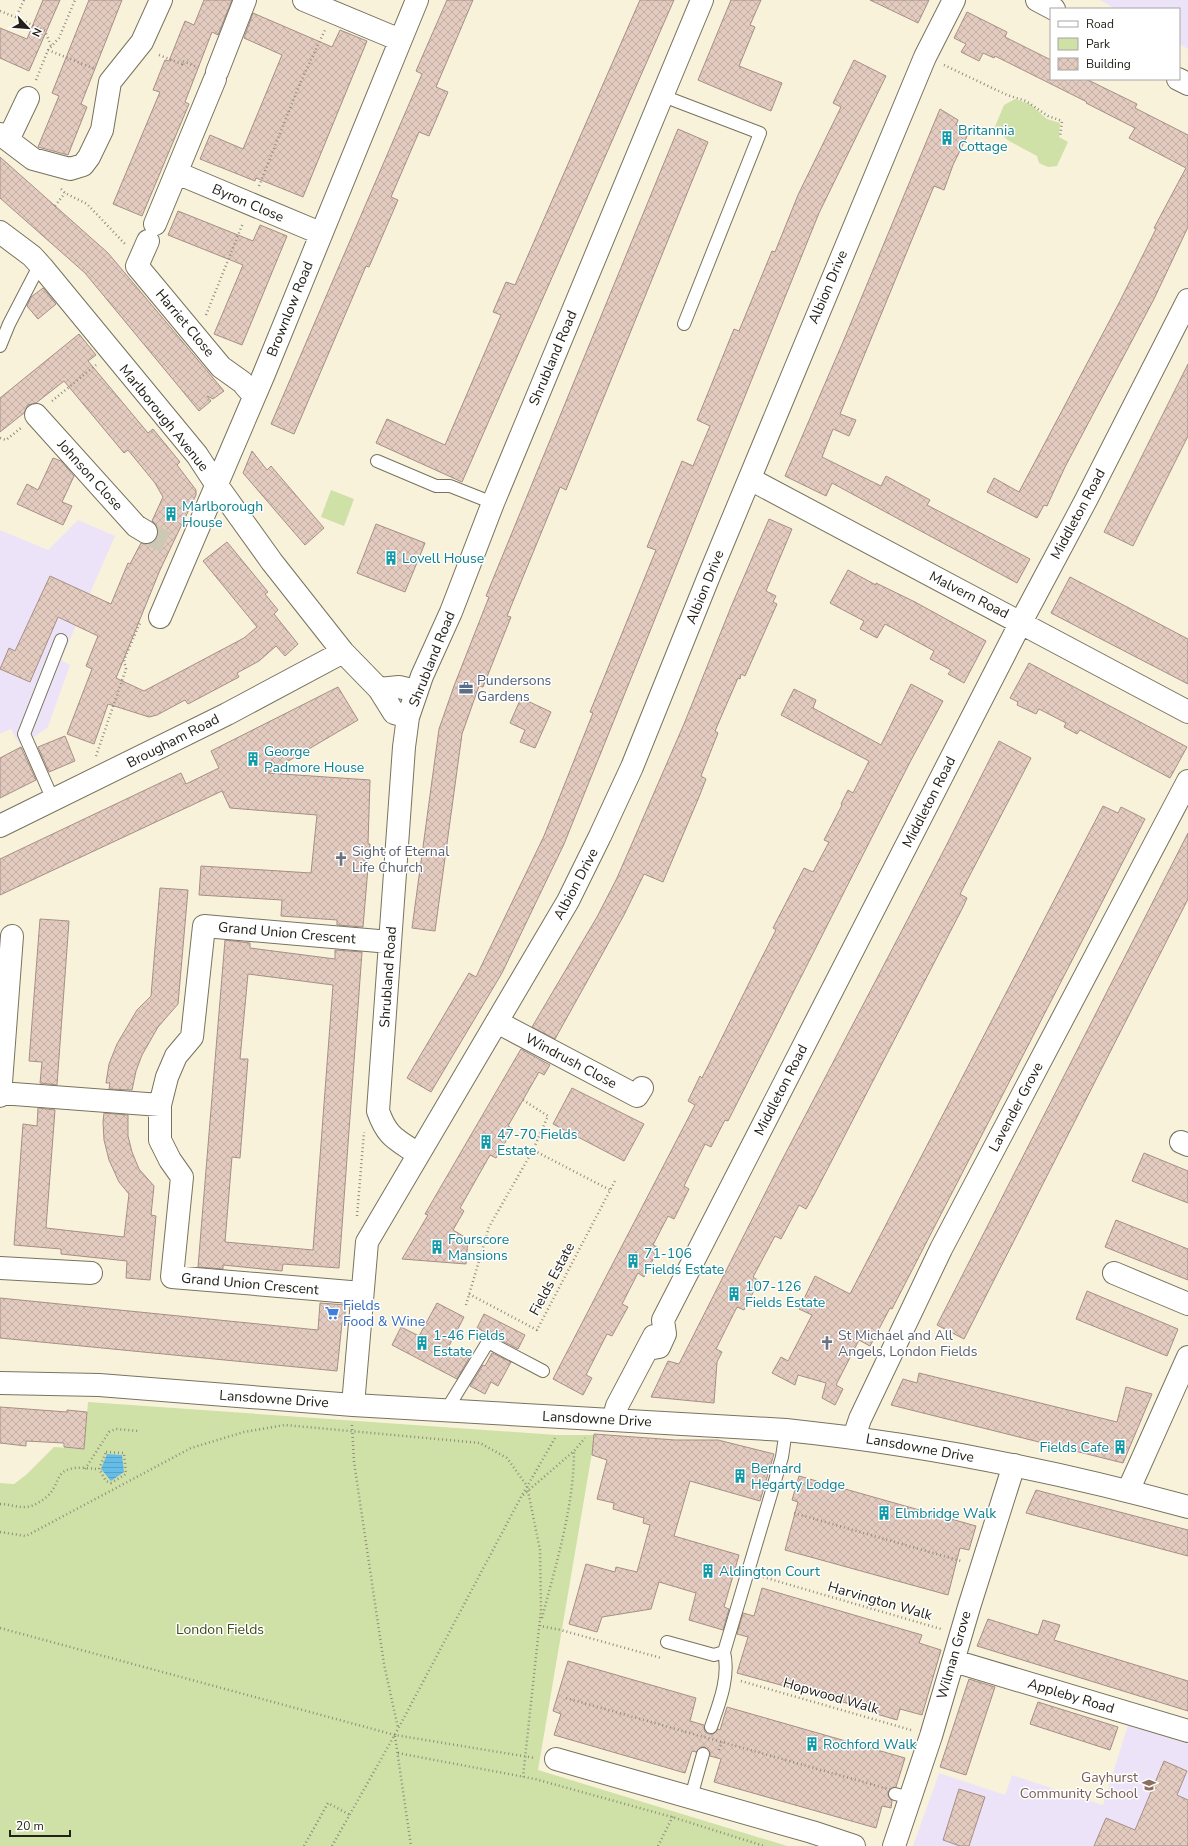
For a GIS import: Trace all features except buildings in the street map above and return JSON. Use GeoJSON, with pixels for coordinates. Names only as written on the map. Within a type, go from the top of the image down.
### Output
{"type":"FeatureCollection","features":[{"type":"Feature","properties":{"kind":"street"},"geometry":{"type":"LineString","coordinates":[[28,98],[4,137],[33,158],[70,169],[82,165],[89,157],[102,130],[110,82],[131,58],[142,42],[161,0]]}},
{"type":"Feature","properties":{"kind":"street"},"geometry":{"type":"LineString","coordinates":[[137,266],[177,173],[212,74],[245,0]]}},
{"type":"Feature","properties":{"kind":"street"},"geometry":{"type":"LineString","coordinates":[[304,0],[400,40]]}},
{"type":"Feature","properties":{"kind":"street","name":"Brownlow Road"},"geometry":{"type":"LineString","coordinates":[[160,617],[180,549],[216,484],[254,396],[417,0]]}},
{"type":"Feature","properties":{"kind":"street","name":"Shrubland Road"},"geometry":{"type":"LineString","coordinates":[[418,1154],[393,1138],[383,1126],[378,1111],[404,747],[408,717],[416,691],[450,612],[493,503],[702,0]]}},
{"type":"Feature","properties":{"kind":"street","name":"Albion Drive"},"geometry":{"type":"LineString","coordinates":[[418,1154],[568,901],[600,836],[632,767],[706,583],[925,56],[954,0]]}},
{"type":"Feature","properties":{"kind":"street"},"geometry":{"type":"LineString","coordinates":[[1037,0],[1052,8]]}},
{"type":"Feature","properties":{"kind":"street","name":"Byron Close"},"geometry":{"type":"LineString","coordinates":[[177,173],[254,196],[320,233]]}},
{"type":"Feature","properties":{"kind":"street","name":"Marlborough Avenue"},"geometry":{"type":"LineString","coordinates":[[0,232],[32,256],[42,267],[197,455],[272,562],[343,652],[379,689],[394,713],[408,717]]}},
{"type":"Feature","properties":{"kind":"street","name":"Harriet Close"},"geometry":{"type":"LineString","coordinates":[[137,266],[221,367],[242,382],[254,396]]}},
{"type":"Feature","properties":{"kind":"street","name":"Middleton Road"},"geometry":{"type":"LineString","coordinates":[[613,1420],[617,1406],[1188,300]]}},
{"type":"Feature","properties":{"kind":"street","name":"Johnson Close"},"geometry":{"type":"LineString","coordinates":[[36,415],[136,526],[146,532]]}},
{"type":"Feature","properties":{"kind":"street","name":"Malvern Road"},"geometry":{"type":"LineString","coordinates":[[750,479],[1188,712]]}},
{"type":"Feature","properties":{"kind":"street","name":"Brougham Road"},"geometry":{"type":"LineString","coordinates":[[0,826],[227,714],[343,652]]}},
{"type":"Feature","properties":{"kind":"street"},"geometry":{"type":"LineString","coordinates":[[379,689],[399,687],[416,691]]}},
{"type":"Feature","properties":{"kind":"street","name":"Lavender Grove"},"geometry":{"type":"LineString","coordinates":[[854,1437],[860,1419],[941,1249],[1188,781]]}},
{"type":"Feature","properties":{"kind":"street","name":"Grand Union Crescent"},"geometry":{"type":"LineString","coordinates":[[362,1294],[172,1277],[182,1177],[170,1160],[160,1140],[160,1105],[167,1077],[176,1056],[192,1037],[204,926],[390,942]]}},
{"type":"Feature","properties":{"kind":"street"},"geometry":{"type":"LineString","coordinates":[[0,1096],[12,936]]}},
{"type":"Feature","properties":{"kind":"street","name":"Windrush Close"},"geometry":{"type":"LineString","coordinates":[[497,1022],[637,1096],[642,1088]]}},
{"type":"Feature","properties":{"kind":"street"},"geometry":{"type":"LineString","coordinates":[[0,1093],[160,1105]]}},
{"type":"Feature","properties":{"kind":"street"},"geometry":{"type":"LineString","coordinates":[[353,1405],[367,1242],[418,1154]]}},
{"type":"Feature","properties":{"kind":"street"},"geometry":{"type":"LineString","coordinates":[[0,1268],[91,1273]]}},
{"type":"Feature","properties":{"kind":"street"},"geometry":{"type":"LineString","coordinates":[[1114,1273],[1188,1304]]}},
{"type":"Feature","properties":{"kind":"street"},"geometry":{"type":"LineString","coordinates":[[1128,1491],[1188,1357]]}},
{"type":"Feature","properties":{"kind":"street","name":"Lansdowne Drive"},"geometry":{"type":"LineString","coordinates":[[0,1382],[99,1386],[353,1405],[786,1430],[854,1437],[1014,1465],[1128,1491],[1188,1507]]}},
{"type":"Feature","properties":{"kind":"street","name":"Wilman Grove"},"geometry":{"type":"LineString","coordinates":[[894,1846],[899,1794],[930,1736],[954,1661],[960,1635],[1014,1465]]}},
{"type":"Feature","properties":{"kind":"street","name":"Appleby Road"},"geometry":{"type":"LineString","coordinates":[[954,1661],[1188,1732]]}},
{"type":"Feature","properties":{"kind":"street"},"geometry":{"type":"LineString","coordinates":[[556,1758],[854,1846]]}},
{"type":"Feature","properties":{"kind":"lane"},"geometry":{"type":"LineString","coordinates":[[663,96],[760,133],[684,324]]}},
{"type":"Feature","properties":{"kind":"lane"},"geometry":{"type":"LineString","coordinates":[[0,346],[9,324],[37,270],[42,267]]}},
{"type":"Feature","properties":{"kind":"lane"},"geometry":{"type":"LineString","coordinates":[[377,461],[436,486],[450,486],[493,503]]}},
{"type":"Feature","properties":{"kind":"lane"},"geometry":{"type":"LineString","coordinates":[[54,800],[24,734],[61,640]]}},
{"type":"Feature","properties":{"kind":"lane"},"geometry":{"type":"LineString","coordinates":[[447,1410],[488,1342],[542,1371]]}},
{"type":"Feature","properties":{"kind":"lane"},"geometry":{"type":"LineString","coordinates":[[711,1727],[726,1676],[727,1662],[724,1652],[782,1457],[786,1430]]}},
{"type":"Feature","properties":{"kind":"lane"},"geometry":{"type":"LineString","coordinates":[[667,1642],[714,1655],[724,1652]]}},
{"type":"Feature","properties":{"kind":"lane"},"geometry":{"type":"LineString","coordinates":[[691,1797],[703,1754]]}},
{"type":"Feature","properties":{"kind":"path"},"geometry":{"type":"LineString","coordinates":[[20,20],[17,15],[24,0]]}},
{"type":"Feature","properties":{"kind":"path"},"geometry":{"type":"LineString","coordinates":[[28,98],[48,50],[59,38],[75,0]]}},
{"type":"Feature","properties":{"kind":"path"},"geometry":{"type":"LineString","coordinates":[[0,11],[45,31],[51,47]]}},
{"type":"Feature","properties":{"kind":"path"},"geometry":{"type":"LineString","coordinates":[[197,338],[301,81],[333,12]]}},
{"type":"Feature","properties":{"kind":"path"},"geometry":{"type":"LineString","coordinates":[[48,50],[114,77]]}},
{"type":"Feature","properties":{"kind":"path"},"geometry":{"type":"LineString","coordinates":[[155,53],[182,64],[183,61],[212,74]]}},
{"type":"Feature","properties":{"kind":"path"},"geometry":{"type":"LineString","coordinates":[[925,56],[1007,95],[1026,101],[1048,116],[1062,121],[1060,137]]}},
{"type":"Feature","properties":{"kind":"path"},"geometry":{"type":"LineString","coordinates":[[56,185],[66,193],[87,204],[130,250],[137,266]]}},
{"type":"Feature","properties":{"kind":"path"},"geometry":{"type":"LineString","coordinates":[[55,206],[66,193]]}},
{"type":"Feature","properties":{"kind":"path"},"geometry":{"type":"LineString","coordinates":[[0,438],[6,440],[112,352]]}},
{"type":"Feature","properties":{"kind":"path"},"geometry":{"type":"LineString","coordinates":[[86,784],[126,668],[124,660],[144,613],[160,617]]}},
{"type":"Feature","properties":{"kind":"path"},"geometry":{"type":"LineString","coordinates":[[466,1305],[489,1227],[533,1150],[548,1116],[523,1100]]}},
{"type":"Feature","properties":{"kind":"path"},"geometry":{"type":"LineString","coordinates":[[357,1217],[364,1126]]}},
{"type":"Feature","properties":{"kind":"path"},"geometry":{"type":"LineString","coordinates":[[533,1150],[610,1190]]}},
{"type":"Feature","properties":{"kind":"path","name":"Fields Estate"},"geometry":{"type":"LineString","coordinates":[[469,1294],[537,1330],[615,1181]]}},
{"type":"Feature","properties":{"kind":"path"},"geometry":{"type":"LineString","coordinates":[[353,1405],[352,1432],[354,1462],[384,1664],[398,1729]]}},
{"type":"Feature","properties":{"kind":"path"},"geometry":{"type":"LineString","coordinates":[[0,1532],[26,1536],[191,1448],[244,1432],[285,1425],[480,1443],[507,1458],[527,1486],[540,1550],[540,1626],[522,1777]]}},
{"type":"Feature","properties":{"kind":"path"},"geometry":{"type":"LineString","coordinates":[[85,1469],[109,1432],[116,1428],[138,1431]]}},
{"type":"Feature","properties":{"kind":"path"},"geometry":{"type":"LineString","coordinates":[[332,1846],[395,1735],[521,1497],[557,1434]]}},
{"type":"Feature","properties":{"kind":"path"},"geometry":{"type":"LineString","coordinates":[[521,1497],[574,1451],[583,1442],[586,1434]]}},
{"type":"Feature","properties":{"kind":"path"},"geometry":{"type":"LineString","coordinates":[[540,1626],[568,1508],[574,1475],[574,1451]]}},
{"type":"Feature","properties":{"kind":"path"},"geometry":{"type":"LineString","coordinates":[[0,1504],[20,1508],[33,1505],[46,1497],[54,1489],[61,1473],[71,1468],[98,1470],[106,1481],[111,1483],[126,1474],[124,1453],[106,1452],[98,1470]]}},
{"type":"Feature","properties":{"kind":"path"},"geometry":{"type":"LineString","coordinates":[[794,1513],[967,1563]]}},
{"type":"Feature","properties":{"kind":"path","name":"Harvington Walk"},"geometry":{"type":"LineString","coordinates":[[748,1572],[960,1635]]}},
{"type":"Feature","properties":{"kind":"path"},"geometry":{"type":"LineString","coordinates":[[540,1626],[561,1630],[662,1658]]}},
{"type":"Feature","properties":{"kind":"path"},"geometry":{"type":"LineString","coordinates":[[0,1628],[395,1735],[552,1761],[556,1758]]}},
{"type":"Feature","properties":{"kind":"path","name":"Hopwood Walk"},"geometry":{"type":"LineString","coordinates":[[726,1676],[930,1736]]}},
{"type":"Feature","properties":{"kind":"path"},"geometry":{"type":"LineString","coordinates":[[566,1698],[899,1794]]}},
{"type":"Feature","properties":{"kind":"path"},"geometry":{"type":"LineString","coordinates":[[395,1735],[411,1846]]}},
{"type":"Feature","properties":{"kind":"path"},"geometry":{"type":"LineString","coordinates":[[398,1753],[522,1777],[672,1817],[764,1846]]}},
{"type":"Feature","properties":{"kind":"path"},"geometry":{"type":"LineString","coordinates":[[658,1846],[672,1817],[691,1797]]}},
{"type":"Feature","properties":{"kind":"path"},"geometry":{"type":"LineString","coordinates":[[304,1846],[328,1803],[350,1815]]}},
{"type":"Feature","properties":{"kind":"shaded area"},"geometry":{"type":"Polygon","coordinates":[[[1100,0],[1188,0],[1188,49],[1180,45],[1180,8],[1114,8],[1100,0]]]}},
{"type":"Feature","properties":{"kind":"shaded area"},"geometry":{"type":"Polygon","coordinates":[[[78,520],[115,536],[61,660],[70,665],[48,727],[37,735],[19,744],[11,729],[0,734],[0,530],[48,550],[78,520]]]}},
{"type":"Feature","properties":{"kind":"shaded area","name":"Gayhurst Community School"},"geometry":{"type":"Polygon","coordinates":[[[1128,1725],[1188,1744],[1188,1846],[913,1846],[939,1773],[1005,1795],[1012,1775],[1103,1805],[1128,1725]]]}},
{"type":"Feature","properties":{"kind":"green space"},"geometry":{"type":"Polygon","coordinates":[[[1015,99],[1030,104],[1047,119],[1060,123],[1059,137],[1068,142],[1057,166],[1048,167],[1039,163],[1037,156],[1009,141],[994,129],[1004,105],[1015,99]]]}},
{"type":"Feature","properties":{"kind":"green space"},"geometry":{"type":"Polygon","coordinates":[[[331,490],[354,499],[344,526],[321,517],[331,490]]]}},
{"type":"Feature","properties":{"kind":"green space","name":"London Fields"},"geometry":{"type":"Polygon","coordinates":[[[88,1402],[557,1435],[595,1435],[538,1770],[787,1846],[0,1846],[0,1483],[14,1484],[26,1475],[54,1447],[84,1449],[88,1402]]]}},
{"type":"Feature","properties":{"kind":"water"},"geometry":{"type":"Polygon","coordinates":[[[107,1454],[122,1455],[124,1472],[111,1481],[101,1469],[107,1454]]]}},
{"type":"Feature","properties":{"kind":"tunnel"},"geometry":{"type":"LineString","coordinates":[[146,532],[172,546]]}},
{"type":"Feature","properties":{"kind":"place","name":"Britannia Cottage"},"geometry":{"type":"Point","coordinates":[947,138]}},
{"type":"Feature","properties":{"kind":"place","name":"Marlborough House"},"geometry":{"type":"Point","coordinates":[171,514]}},
{"type":"Feature","properties":{"kind":"place","name":"Lovell House"},"geometry":{"type":"Point","coordinates":[391,558]}},
{"type":"Feature","properties":{"kind":"place","name":"Pundersons Gardens"},"geometry":{"type":"Point","coordinates":[466,688]}},
{"type":"Feature","properties":{"kind":"place","name":"George Padmore House"},"geometry":{"type":"Point","coordinates":[253,759]}},
{"type":"Feature","properties":{"kind":"place","name":"Sight of Eternal Life Church"},"geometry":{"type":"Point","coordinates":[341,859]}},
{"type":"Feature","properties":{"kind":"place","name":"47-70 Fields Estate"},"geometry":{"type":"Point","coordinates":[486,1142]}},
{"type":"Feature","properties":{"kind":"place","name":"Fourscore Mansions"},"geometry":{"type":"Point","coordinates":[437,1247]}},
{"type":"Feature","properties":{"kind":"place","name":"71-106 Fields Estate"},"geometry":{"type":"Point","coordinates":[633,1261]}},
{"type":"Feature","properties":{"kind":"place","name":"107-126 Fields Estate"},"geometry":{"type":"Point","coordinates":[734,1294]}},
{"type":"Feature","properties":{"kind":"place","name":"Fields Food & Wine"},"geometry":{"type":"Point","coordinates":[332,1313]}},
{"type":"Feature","properties":{"kind":"place","name":"1-46 Fields Estate"},"geometry":{"type":"Point","coordinates":[422,1343]}},
{"type":"Feature","properties":{"kind":"place","name":"St Michael and All Angels, London Fields"},"geometry":{"type":"Point","coordinates":[827,1343]}},
{"type":"Feature","properties":{"kind":"place","name":"Fields Cafe"},"geometry":{"type":"Point","coordinates":[1120,1447]}},
{"type":"Feature","properties":{"kind":"place","name":"Bernard Hegarty Lodge"},"geometry":{"type":"Point","coordinates":[740,1476]}},
{"type":"Feature","properties":{"kind":"place","name":"Elmbridge Walk"},"geometry":{"type":"Point","coordinates":[884,1513]}},
{"type":"Feature","properties":{"kind":"place","name":"Aldington Court"},"geometry":{"type":"Point","coordinates":[708,1571]}},
{"type":"Feature","properties":{"kind":"place","name":"Rochford Walk"},"geometry":{"type":"Point","coordinates":[812,1744]}},
{"type":"Feature","properties":{"kind":"place","name":"Gayhurst Community School"},"geometry":{"type":"Point","coordinates":[1149,1785]}}]}
